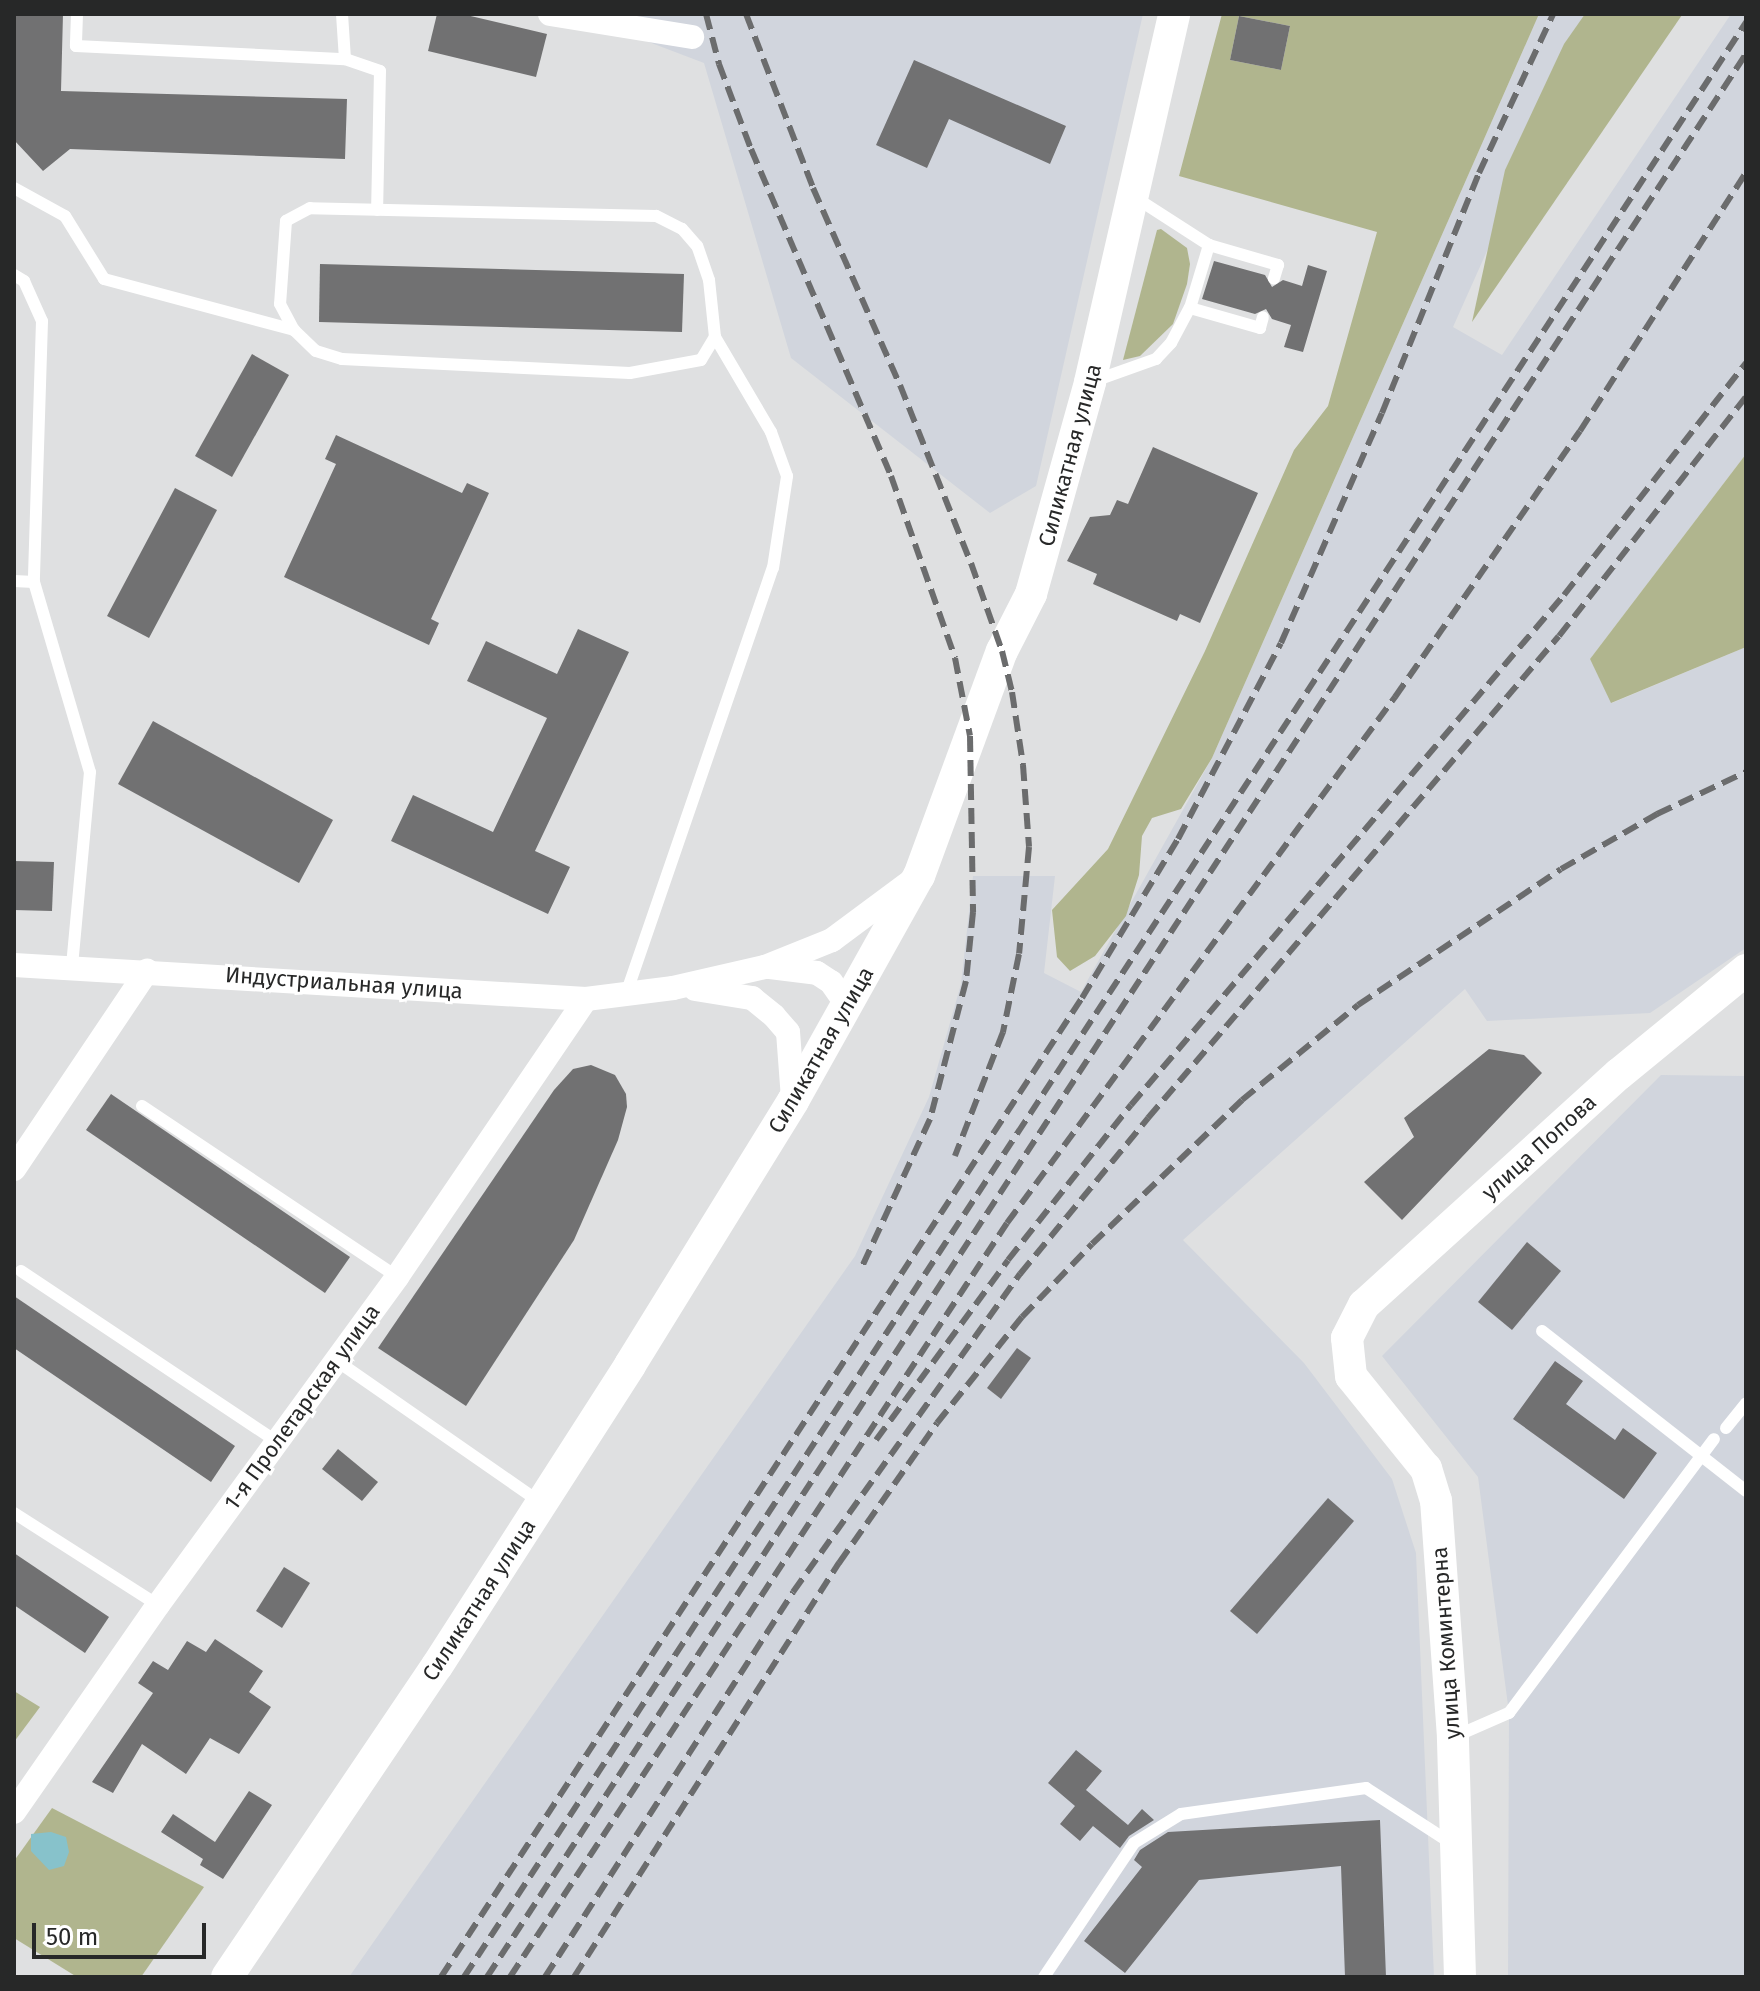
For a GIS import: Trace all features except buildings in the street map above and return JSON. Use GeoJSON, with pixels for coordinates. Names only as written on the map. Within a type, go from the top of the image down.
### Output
{"type":"FeatureCollection","features":[{"type":"Feature","properties":{"kind":"street"},"geometry":{"type":"LineString","coordinates":[[550,14],[692,37]]}},
{"type":"Feature","properties":{"kind":"street","name":"Силикатная улица"},"geometry":{"type":"LineString","coordinates":[[227,1977],[541,1503],[793,1101],[919,876],[1002,651],[1031,594],[1090,382],[1174,14]]}},
{"type":"Feature","properties":{"kind":"street","name":"Индустриальная улица"},"geometry":{"type":"LineString","coordinates":[[14,965],[586,999],[673,988],[765,967],[832,940],[919,876]]}},
{"type":"Feature","properties":{"kind":"street","name":"Индустриальная улица"},"geometry":{"type":"LineString","coordinates":[[765,967],[817,973],[831,982],[848,1006]]}},
{"type":"Feature","properties":{"kind":"street","name":"улица Попова"},"geometry":{"type":"LineString","coordinates":[[1347,1338],[1364,1305],[1619,1074],[1746,970]]}},
{"type":"Feature","properties":{"kind":"street"},"geometry":{"type":"LineString","coordinates":[[14,1169],[147,971]]}},
{"type":"Feature","properties":{"kind":"street","name":"Индустриальная улица"},"geometry":{"type":"LineString","coordinates":[[673,988],[724,991],[752,998],[774,1016],[788,1032],[793,1101]]}},
{"type":"Feature","properties":{"kind":"street","name":"1-я Пролетарская улица"},"geometry":{"type":"LineString","coordinates":[[14,1812],[158,1605],[397,1277],[586,999]]}},
{"type":"Feature","properties":{"kind":"street","name":"улица Коминтерна"},"geometry":{"type":"LineString","coordinates":[[1347,1338],[1351,1376],[1426,1469],[1436,1501],[1466,1735],[1460,1977]]}},
{"type":"Feature","properties":{"kind":"lane"},"geometry":{"type":"LineString","coordinates":[[77,14],[76,46],[345,59],[380,71],[377,210]]}},
{"type":"Feature","properties":{"kind":"lane"},"geometry":{"type":"LineString","coordinates":[[342,14],[345,59]]}},
{"type":"Feature","properties":{"kind":"lane"},"geometry":{"type":"LineString","coordinates":[[14,188],[65,216],[104,279],[294,330]]}},
{"type":"Feature","properties":{"kind":"lane"},"geometry":{"type":"LineString","coordinates":[[1133,196],[1228,258],[1278,265],[1274,278]]}},
{"type":"Feature","properties":{"kind":"lane"},"geometry":{"type":"LineString","coordinates":[[626,994],[773,568],[787,476],[771,432],[715,337],[709,280],[697,246],[682,229],[656,216],[310,208],[286,221],[280,304],[294,330],[316,351],[342,359],[630,373],[701,360],[715,337]]}},
{"type":"Feature","properties":{"kind":"lane"},"geometry":{"type":"LineString","coordinates":[[1090,382],[1156,359],[1171,343],[1190,308],[1209,245]]}},
{"type":"Feature","properties":{"kind":"lane"},"geometry":{"type":"LineString","coordinates":[[14,275],[24,281],[42,321],[34,582],[90,772],[72,967]]}},
{"type":"Feature","properties":{"kind":"lane"},"geometry":{"type":"LineString","coordinates":[[1190,308],[1234,314],[1260,328],[1263,317]]}},
{"type":"Feature","properties":{"kind":"lane"},"geometry":{"type":"LineString","coordinates":[[14,581],[34,582]]}},
{"type":"Feature","properties":{"kind":"lane"},"geometry":{"type":"LineString","coordinates":[[142,1106],[397,1277]]}},
{"type":"Feature","properties":{"kind":"lane"},"geometry":{"type":"LineString","coordinates":[[21,1271],[276,1441]]}},
{"type":"Feature","properties":{"kind":"lane"},"geometry":{"type":"LineString","coordinates":[[1542,1331],[1746,1491]]}},
{"type":"Feature","properties":{"kind":"lane"},"geometry":{"type":"LineString","coordinates":[[337,1361],[541,1503]]}},
{"type":"Feature","properties":{"kind":"lane"},"geometry":{"type":"LineString","coordinates":[[1726,1428],[1746,1403]]}},
{"type":"Feature","properties":{"kind":"lane"},"geometry":{"type":"LineString","coordinates":[[1466,1735],[1509,1713],[1714,1439]]}},
{"type":"Feature","properties":{"kind":"lane"},"geometry":{"type":"LineString","coordinates":[[14,1513],[158,1605]]}},
{"type":"Feature","properties":{"kind":"lane"},"geometry":{"type":"LineString","coordinates":[[1044,1977],[1134,1843],[1181,1814],[1366,1788],[1461,1844]]}},
{"type":"Feature","properties":{"kind":"shaded area"},"geometry":{"type":"Polygon","coordinates":[[[575,14],[1143,14],[1036,486],[990,513],[791,358],[704,63],[575,14]]]}},
{"type":"Feature","properties":{"kind":"shaded area"},"geometry":{"type":"Polygon","coordinates":[[[1539,14],[1593,14],[1453,327],[1502,355],[1731,14],[1746,14],[1746,454],[1590,659],[1612,703],[1746,647],[1746,948],[1650,1013],[1487,1021],[1465,989],[1183,1240],[1304,1363],[1392,1479],[1416,1553],[1434,1977],[349,1977],[855,1256],[929,1097],[961,984],[973,876],[1055,876],[1044,973],[1081,992],[1212,758],[1539,14]]]}},
{"type":"Feature","properties":{"kind":"shaded area"},"geometry":{"type":"Polygon","coordinates":[[[1661,1075],[1746,1076],[1746,1977],[1508,1977],[1509,1713],[1478,1477],[1382,1356],[1661,1075]]]}},
{"type":"Feature","properties":{"kind":"green space"},"geometry":{"type":"Polygon","coordinates":[[[1222,14],[1539,14],[1212,758],[1181,809],[1152,818],[1142,836],[1139,875],[1126,916],[1095,956],[1070,971],[1057,957],[1052,910],[1108,849],[1205,651],[1294,450],[1328,406],[1377,232],[1179,176],[1222,14]],[[1239,16],[1230,60],[1281,70],[1290,26],[1239,16]]]}},
{"type":"Feature","properties":{"kind":"green space"},"geometry":{"type":"Polygon","coordinates":[[[1585,14],[1682,15],[1472,322],[1505,170],[1564,44],[1585,14]]]}},
{"type":"Feature","properties":{"kind":"green space"},"geometry":{"type":"Polygon","coordinates":[[[1161,229],[1187,248],[1190,264],[1187,284],[1173,324],[1140,356],[1123,360],[1157,230],[1161,229]]]}},
{"type":"Feature","properties":{"kind":"green space"},"geometry":{"type":"Polygon","coordinates":[[[1746,454],[1746,647],[1611,703],[1590,659],[1746,454]]]}},
{"type":"Feature","properties":{"kind":"green space"},"geometry":{"type":"Polygon","coordinates":[[[14,1691],[40,1707],[14,1742],[14,1691]]]}},
{"type":"Feature","properties":{"kind":"green space"},"geometry":{"type":"Polygon","coordinates":[[[52,1808],[204,1887],[141,1977],[77,1977],[14,1938],[14,1861],[52,1808]]]}},
{"type":"Feature","properties":{"kind":"water"},"geometry":{"type":"Polygon","coordinates":[[[51,1832],[66,1837],[69,1852],[64,1866],[49,1870],[31,1851],[31,1834],[51,1832]]]}},
{"type":"Feature","properties":{"kind":"railway"},"geometry":{"type":"LineString","coordinates":[[706,14],[719,64],[751,149],[891,476],[955,658],[970,736],[973,912],[966,981],[930,1119],[862,1267]]}},
{"type":"Feature","properties":{"kind":"railway"},"geometry":{"type":"LineString","coordinates":[[746,14],[813,188],[900,385],[971,563],[1002,651],[1012,692],[1023,765],[1029,847],[1019,954],[1003,1032],[955,1156]]}},
{"type":"Feature","properties":{"kind":"railway"},"geometry":{"type":"LineString","coordinates":[[441,1977],[1082,998],[1178,839],[1281,643],[1382,413],[1479,173],[1553,14]]}},
{"type":"Feature","properties":{"kind":"railway"},"geometry":{"type":"LineString","coordinates":[[464,1977],[1746,22]]}},
{"type":"Feature","properties":{"kind":"railway"},"geometry":{"type":"LineString","coordinates":[[487,1977],[1746,54]]}},
{"type":"Feature","properties":{"kind":"railway"},"geometry":{"type":"LineString","coordinates":[[510,1977],[1007,1223],[1395,697],[1580,431],[1746,172]]}},
{"type":"Feature","properties":{"kind":"railway"},"geometry":{"type":"LineString","coordinates":[[876,1440],[1008,1260],[1131,1105],[1564,595],[1746,363]]}},
{"type":"Feature","properties":{"kind":"railway"},"geometry":{"type":"LineString","coordinates":[[545,1977],[793,1592],[1020,1274],[1148,1118],[1559,636],[1746,397]]}},
{"type":"Feature","properties":{"kind":"railway"},"geometry":{"type":"LineString","coordinates":[[574,1977],[839,1563],[937,1423],[1022,1317],[1092,1244],[1242,1100],[1358,1005],[1561,869],[1657,814],[1746,772]]}}]}
